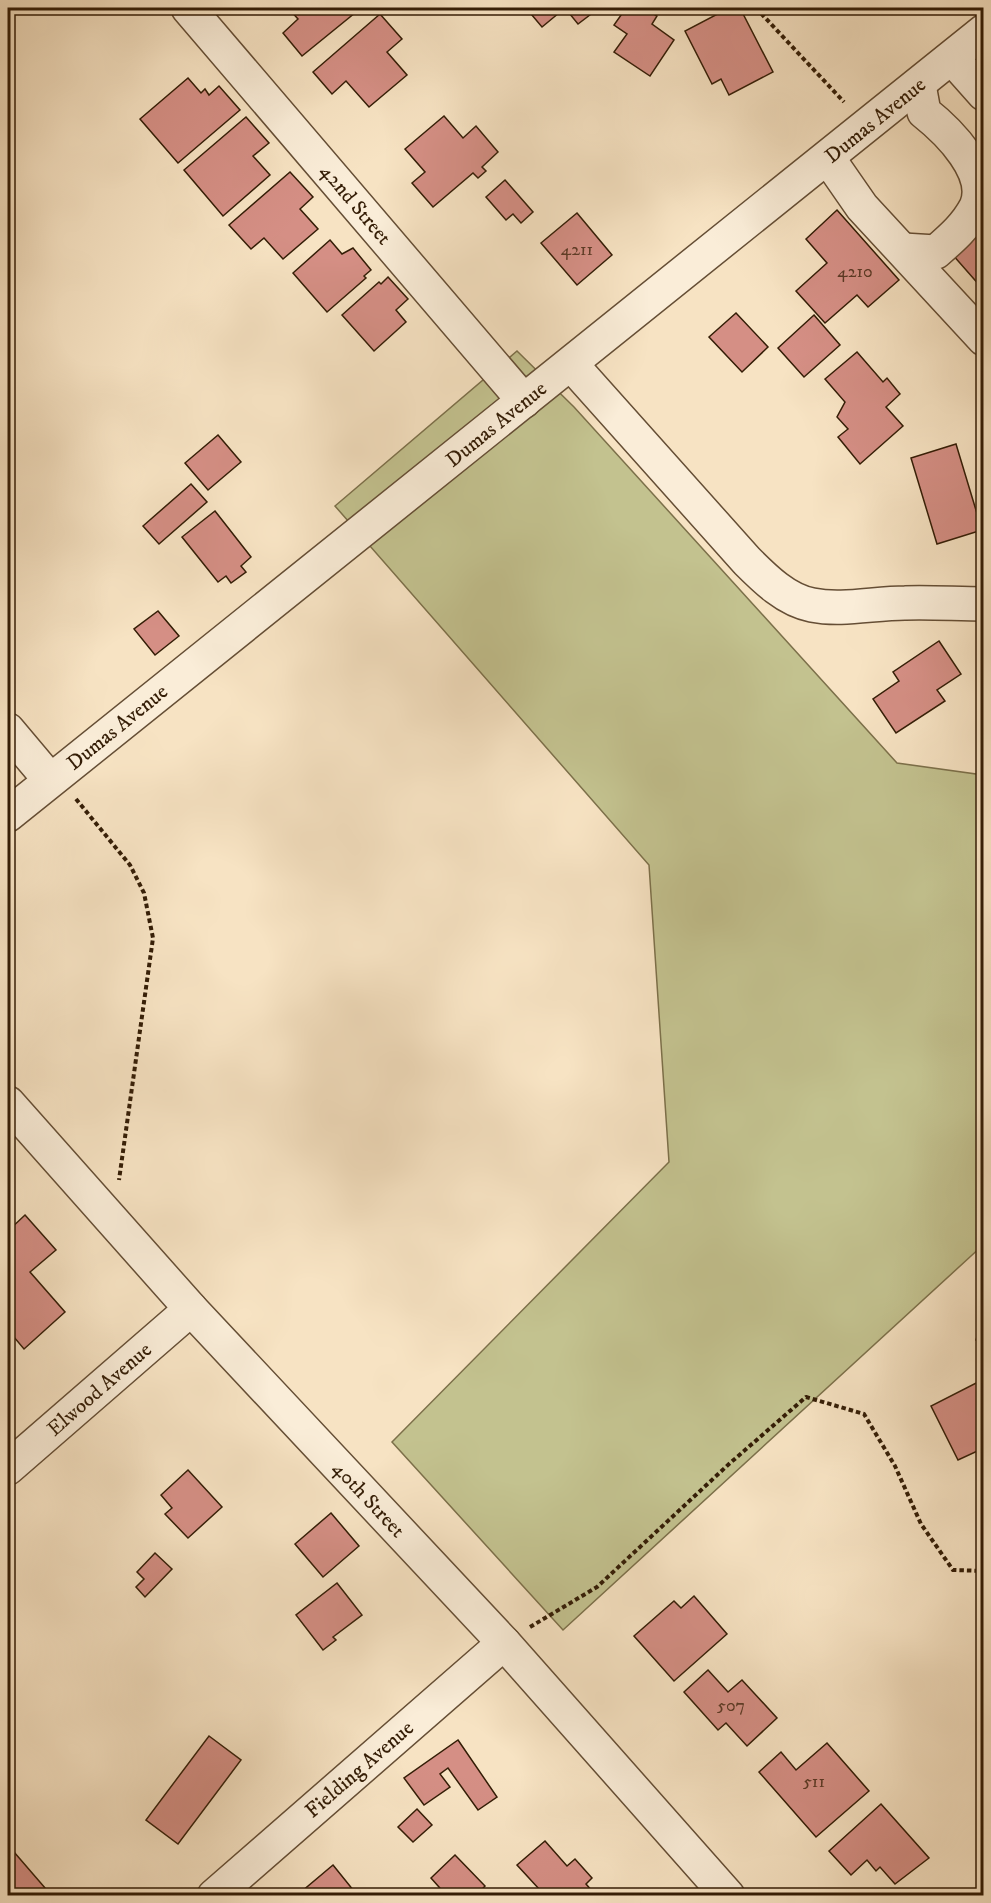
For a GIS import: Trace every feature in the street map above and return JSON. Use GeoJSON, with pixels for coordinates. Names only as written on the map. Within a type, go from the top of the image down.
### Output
{"type":"FeatureCollection","features":[{"type":"Feature","properties":{"kind":"street","name":"42nd Street"},"geometry":{"type":"LineString","coordinates":[[188,8],[524,401]]}},
{"type":"Feature","properties":{"kind":"street","name":"Dumas Avenue"},"geometry":{"type":"LineString","coordinates":[[8,815],[984,31]]}},
{"type":"Feature","properties":{"kind":"street"},"geometry":{"type":"LineString","coordinates":[[952,58],[984,94]]}},
{"type":"Feature","properties":{"kind":"street"},"geometry":{"type":"LineString","coordinates":[[903,250],[936,252],[961,230],[977,205],[978,178],[964,152],[944,128],[924,112],[919,85]]}},
{"type":"Feature","properties":{"kind":"street"},"geometry":{"type":"LineString","coordinates":[[828,158],[862,207],[984,339]]}},
{"type":"Feature","properties":{"kind":"street"},"geometry":{"type":"LineString","coordinates":[[571,364],[747,561],[768,581],[789,595],[811,604],[840,607],[906,603],[984,604]]}},
{"type":"Feature","properties":{"kind":"street"},"geometry":{"type":"LineString","coordinates":[[8,730],[53,778]]}},
{"type":"Feature","properties":{"kind":"street","name":"40th Street"},"geometry":{"type":"LineString","coordinates":[[8,1103],[191,1309],[504,1643],[728,1896]]}},
{"type":"Feature","properties":{"kind":"street","name":"Elwood Avenue"},"geometry":{"type":"LineString","coordinates":[[8,1468],[191,1309]]}},
{"type":"Feature","properties":{"kind":"street","name":"Fielding Avenue"},"geometry":{"type":"LineString","coordinates":[[214,1896],[504,1643]]}},
{"type":"Feature","properties":{"kind":"path"},"geometry":{"type":"LineString","coordinates":[[756,8],[867,126]]}},
{"type":"Feature","properties":{"kind":"path"},"geometry":{"type":"LineString","coordinates":[[53,778],[130,865],[144,893],[153,938],[113,1220]]}},
{"type":"Feature","properties":{"kind":"path"},"geometry":{"type":"LineString","coordinates":[[504,1643],[597,1587],[729,1464],[806,1397],[864,1414],[895,1466],[921,1524],[953,1570],[984,1571]]}},
{"type":"Feature","properties":{"kind":"shaded area"},"geometry":{"type":"Polygon","coordinates":[[[517,351],[574,407],[897,763],[983,775],[983,1245],[563,1630],[392,1442],[669,1162],[649,865],[335,506],[517,351]]]}},
{"type":"Feature","properties":{"kind":"building"},"geometry":{"type":"Polygon","coordinates":[[[288,8],[361,8],[302,56],[283,33],[298,19],[288,8]]]}},
{"type":"Feature","properties":{"kind":"building"},"geometry":{"type":"Polygon","coordinates":[[[526,8],[565,8],[542,27],[526,8]]]}},
{"type":"Feature","properties":{"kind":"building"},"geometry":{"type":"Polygon","coordinates":[[[565,8],[599,8],[578,24],[565,8]]]}},
{"type":"Feature","properties":{"kind":"building"},"geometry":{"type":"Polygon","coordinates":[[[626,8],[644,8],[657,16],[652,24],[674,40],[650,76],[614,52],[627,34],[614,25],[626,8]]]}},
{"type":"Feature","properties":{"kind":"building"},"geometry":{"type":"Polygon","coordinates":[[[729,8],[740,8],[773,72],[729,95],[721,79],[712,84],[685,31],[729,8]]]}},
{"type":"Feature","properties":{"kind":"building"},"geometry":{"type":"Polygon","coordinates":[[[380,14],[402,39],[387,52],[407,75],[369,107],[346,81],[332,94],[313,72],[380,14]]]}},
{"type":"Feature","properties":{"kind":"building"},"geometry":{"type":"Polygon","coordinates":[[[188,78],[201,93],[205,89],[209,95],[219,86],[240,110],[178,163],[140,119],[188,78]]]}},
{"type":"Feature","properties":{"kind":"building"},"geometry":{"type":"Polygon","coordinates":[[[444,116],[463,138],[476,126],[498,152],[482,167],[486,171],[478,178],[473,173],[433,207],[412,183],[425,172],[405,149],[444,116]]]}},
{"type":"Feature","properties":{"kind":"building"},"geometry":{"type":"Polygon","coordinates":[[[246,117],[269,143],[253,156],[270,175],[223,216],[184,170],[246,117]]]}},
{"type":"Feature","properties":{"kind":"building"},"geometry":{"type":"Polygon","coordinates":[[[290,172],[313,197],[300,209],[318,229],[283,259],[264,238],[251,249],[229,225],[290,172]]]}},
{"type":"Feature","properties":{"kind":"building"},"geometry":{"type":"Polygon","coordinates":[[[505,180],[533,212],[521,223],[513,214],[506,220],[486,197],[505,180]]]}},
{"type":"Feature","properties":{"kind":"building"},"geometry":{"type":"Polygon","coordinates":[[[837,210],[899,280],[868,307],[857,295],[825,323],[796,291],[827,263],[806,239],[837,210]]]}},
{"type":"Feature","properties":{"kind":"building"},"geometry":{"type":"Polygon","coordinates":[[[577,213],[612,255],[577,285],[541,243],[577,213]]]}},
{"type":"Feature","properties":{"kind":"building"},"geometry":{"type":"Polygon","coordinates":[[[984,227],[984,285],[981,287],[952,254],[984,227]]]}},
{"type":"Feature","properties":{"kind":"building"},"geometry":{"type":"Polygon","coordinates":[[[330,240],[342,254],[353,248],[371,270],[364,276],[366,278],[327,312],[293,273],[330,240]]]}},
{"type":"Feature","properties":{"kind":"building"},"geometry":{"type":"Polygon","coordinates":[[[388,277],[408,299],[396,310],[406,322],[374,351],[342,315],[379,282],[381,284],[388,277]]]}},
{"type":"Feature","properties":{"kind":"building"},"geometry":{"type":"Polygon","coordinates":[[[736,313],[768,347],[742,372],[709,337],[736,313]]]}},
{"type":"Feature","properties":{"kind":"building"},"geometry":{"type":"Polygon","coordinates":[[[814,315],[840,345],[804,377],[778,348],[814,315]]]}},
{"type":"Feature","properties":{"kind":"building"},"geometry":{"type":"Polygon","coordinates":[[[857,352],[883,382],[887,378],[900,394],[886,407],[903,426],[860,464],[838,437],[848,429],[837,417],[845,402],[825,379],[857,352]]]}},
{"type":"Feature","properties":{"kind":"building"},"geometry":{"type":"Polygon","coordinates":[[[218,435],[241,462],[208,490],[185,463],[218,435]]]}},
{"type":"Feature","properties":{"kind":"building"},"geometry":{"type":"Polygon","coordinates":[[[956,444],[982,530],[937,544],[911,458],[956,444]]]}},
{"type":"Feature","properties":{"kind":"building"},"geometry":{"type":"Polygon","coordinates":[[[191,484],[207,502],[159,544],[143,526],[191,484]]]}},
{"type":"Feature","properties":{"kind":"building"},"geometry":{"type":"Polygon","coordinates":[[[215,511],[251,557],[241,566],[246,572],[231,583],[226,576],[218,582],[182,537],[215,511]]]}},
{"type":"Feature","properties":{"kind":"building"},"geometry":{"type":"Polygon","coordinates":[[[158,611],[179,636],[155,655],[134,629],[158,611]]]}},
{"type":"Feature","properties":{"kind":"building"},"geometry":{"type":"Polygon","coordinates":[[[939,641],[961,674],[937,690],[945,701],[896,733],[873,699],[899,681],[893,672],[939,641]]]}},
{"type":"Feature","properties":{"kind":"building"},"geometry":{"type":"Polygon","coordinates":[[[25,1215],[56,1250],[30,1272],[65,1312],[24,1349],[8,1330],[8,1231],[25,1215]]]}},
{"type":"Feature","properties":{"kind":"building"},"geometry":{"type":"Polygon","coordinates":[[[984,1313],[984,1342],[976,1340],[984,1313]]]}},
{"type":"Feature","properties":{"kind":"building"},"geometry":{"type":"Polygon","coordinates":[[[984,1379],[984,1448],[958,1460],[931,1406],[984,1379]]]}},
{"type":"Feature","properties":{"kind":"building"},"geometry":{"type":"Polygon","coordinates":[[[188,1470],[222,1507],[188,1538],[165,1514],[172,1508],[161,1495],[188,1470]]]}},
{"type":"Feature","properties":{"kind":"building"},"geometry":{"type":"Polygon","coordinates":[[[331,1513],[359,1546],[323,1577],[295,1544],[331,1513]]]}},
{"type":"Feature","properties":{"kind":"building"},"geometry":{"type":"Polygon","coordinates":[[[155,1553],[172,1569],[145,1597],[136,1587],[144,1579],[137,1572],[155,1553]]]}},
{"type":"Feature","properties":{"kind":"building"},"geometry":{"type":"Polygon","coordinates":[[[337,1583],[362,1615],[333,1637],[336,1640],[323,1650],[296,1615],[337,1583]]]}},
{"type":"Feature","properties":{"kind":"building"},"geometry":{"type":"Polygon","coordinates":[[[694,1596],[727,1634],[674,1681],[634,1636],[674,1601],[681,1608],[694,1596]]]}},
{"type":"Feature","properties":{"kind":"building"},"geometry":{"type":"Polygon","coordinates":[[[708,1670],[728,1692],[742,1680],[777,1718],[747,1746],[726,1723],[718,1730],[684,1692],[708,1670]]]}},
{"type":"Feature","properties":{"kind":"building"},"geometry":{"type":"Polygon","coordinates":[[[209,1736],[241,1760],[178,1844],[146,1820],[209,1736]]]}},
{"type":"Feature","properties":{"kind":"building"},"geometry":{"type":"Polygon","coordinates":[[[458,1740],[497,1797],[478,1810],[448,1768],[440,1774],[450,1787],[424,1805],[404,1778],[458,1740]]]}},
{"type":"Feature","properties":{"kind":"building"},"geometry":{"type":"Polygon","coordinates":[[[827,1743],[869,1791],[816,1837],[759,1772],[781,1752],[796,1770],[827,1743]]]}},
{"type":"Feature","properties":{"kind":"building"},"geometry":{"type":"Polygon","coordinates":[[[881,1804],[929,1858],[895,1884],[880,1867],[876,1871],[867,1860],[851,1875],[829,1851],[881,1804]]]}},
{"type":"Feature","properties":{"kind":"building"},"geometry":{"type":"Polygon","coordinates":[[[417,1809],[432,1825],[413,1842],[398,1827],[417,1809]]]}},
{"type":"Feature","properties":{"kind":"building"},"geometry":{"type":"Polygon","coordinates":[[[545,1841],[567,1866],[575,1859],[592,1878],[586,1884],[593,1892],[589,1896],[535,1896],[540,1890],[517,1865],[545,1841]]]}},
{"type":"Feature","properties":{"kind":"building"},"geometry":{"type":"Polygon","coordinates":[[[14,1852],[52,1896],[8,1896],[8,1858],[14,1852]]]}},
{"type":"Feature","properties":{"kind":"building"},"geometry":{"type":"Polygon","coordinates":[[[455,1855],[485,1886],[476,1896],[447,1896],[431,1878],[455,1855]]]}},
{"type":"Feature","properties":{"kind":"building"},"geometry":{"type":"Polygon","coordinates":[[[333,1865],[358,1896],[303,1896],[301,1892],[333,1865]]]}}]}
